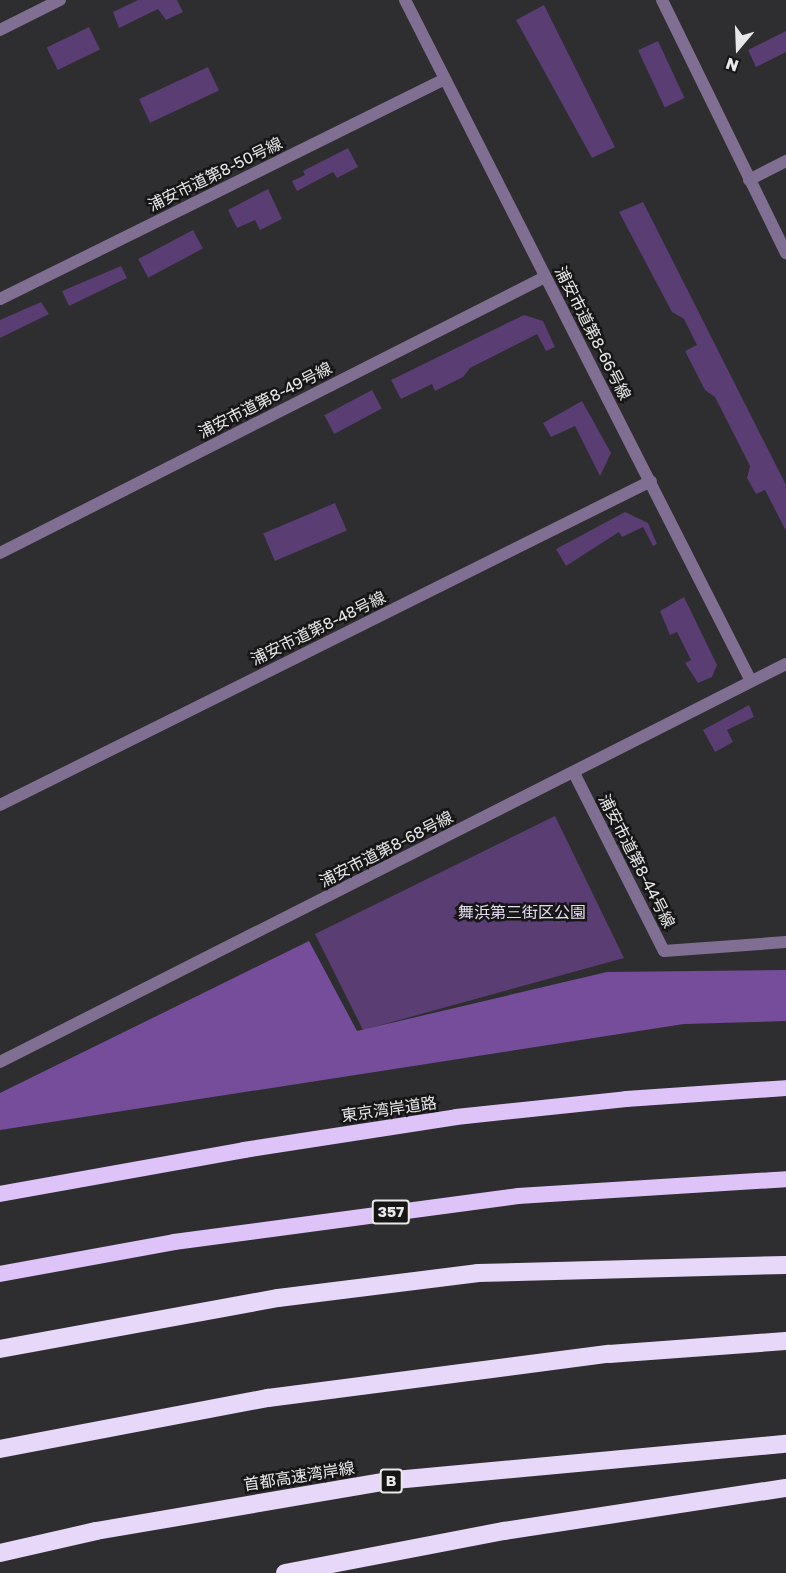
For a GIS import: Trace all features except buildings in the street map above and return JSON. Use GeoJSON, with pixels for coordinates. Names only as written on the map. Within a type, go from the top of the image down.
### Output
{"type":"FeatureCollection","features":[{"type":"Feature","properties":{"kind":"highway","name":"東京湾岸道路"},"geometry":{"type":"LineString","coordinates":[[0,1194],[244,1150],[456,1117],[626,1099],[786,1088]]}},
{"type":"Feature","properties":{"kind":"highway","name":"357"},"geometry":{"type":"LineString","coordinates":[[0,1274],[174,1242],[518,1196],[786,1179]]}},
{"type":"Feature","properties":{"kind":"highway"},"geometry":{"type":"LineString","coordinates":[[0,1349],[278,1298],[478,1273],[786,1265]]}},
{"type":"Feature","properties":{"kind":"highway"},"geometry":{"type":"LineString","coordinates":[[0,1449],[280,1396],[609,1354],[786,1341]]}},
{"type":"Feature","properties":{"kind":"highway","name":"首都高速湾岸線"},"geometry":{"type":"LineString","coordinates":[[0,1553],[96,1532],[395,1480],[786,1444]]}},
{"type":"Feature","properties":{"kind":"highway"},"geometry":{"type":"LineString","coordinates":[[285,1573],[504,1531],[786,1488]]}},
{"type":"Feature","properties":{"kind":"street"},"geometry":{"type":"LineString","coordinates":[[0,30],[60,0]]}},
{"type":"Feature","properties":{"kind":"street","name":"浦安市道第8-66号線"},"geometry":{"type":"LineString","coordinates":[[405,0],[751,681]]}},
{"type":"Feature","properties":{"kind":"street"},"geometry":{"type":"LineString","coordinates":[[662,0],[786,253]]}},
{"type":"Feature","properties":{"kind":"street","name":"浦安市道第8-50号線"},"geometry":{"type":"LineString","coordinates":[[0,299],[445,79]]}},
{"type":"Feature","properties":{"kind":"street"},"geometry":{"type":"LineString","coordinates":[[749,180],[786,161]]}},
{"type":"Feature","properties":{"kind":"street","name":"浦安市道第8-49号線"},"geometry":{"type":"LineString","coordinates":[[0,553],[545,277]]}},
{"type":"Feature","properties":{"kind":"street","name":"浦安市道第8-48号線"},"geometry":{"type":"LineString","coordinates":[[0,805],[651,481]]}},
{"type":"Feature","properties":{"kind":"street","name":"浦安市道第8-68号線"},"geometry":{"type":"LineString","coordinates":[[0,1062],[786,664]]}},
{"type":"Feature","properties":{"kind":"street","name":"浦安市道第8-44号線"},"geometry":{"type":"LineString","coordinates":[[574,773],[664,951],[786,942]]}},
{"type":"Feature","properties":{"kind":"green space"},"geometry":{"type":"Polygon","coordinates":[[[138,0],[177,0],[183,12],[166,20],[158,9],[119,28],[113,12],[138,0]]]}},
{"type":"Feature","properties":{"kind":"green space"},"geometry":{"type":"Polygon","coordinates":[[[544,5],[615,147],[592,158],[516,20],[544,5]]]}},
{"type":"Feature","properties":{"kind":"green space"},"geometry":{"type":"Polygon","coordinates":[[[89,27],[100,49],[58,70],[47,48],[89,27]]]}},
{"type":"Feature","properties":{"kind":"green space"},"geometry":{"type":"Polygon","coordinates":[[[786,31],[786,52],[756,67],[748,50],[786,31]]]}},
{"type":"Feature","properties":{"kind":"green space"},"geometry":{"type":"Polygon","coordinates":[[[658,41],[685,98],[665,107],[638,50],[658,41]]]}},
{"type":"Feature","properties":{"kind":"green space"},"geometry":{"type":"Polygon","coordinates":[[[208,67],[219,91],[150,123],[139,99],[208,67]]]}},
{"type":"Feature","properties":{"kind":"green space"},"geometry":{"type":"Polygon","coordinates":[[[348,148],[358,167],[337,178],[333,172],[297,191],[292,181],[305,175],[303,171],[348,148]]]}},
{"type":"Feature","properties":{"kind":"green space"},"geometry":{"type":"Polygon","coordinates":[[[268,189],[282,219],[260,230],[255,220],[237,228],[228,210],[268,189]]]}},
{"type":"Feature","properties":{"kind":"green space"},"geometry":{"type":"Polygon","coordinates":[[[643,202],[786,485],[786,531],[765,490],[756,494],[747,478],[750,466],[715,397],[705,390],[685,351],[697,345],[684,319],[672,312],[619,212],[643,202]]]}},
{"type":"Feature","properties":{"kind":"green space"},"geometry":{"type":"Polygon","coordinates":[[[193,230],[203,249],[148,278],[138,259],[193,230]]]}},
{"type":"Feature","properties":{"kind":"green space"},"geometry":{"type":"Polygon","coordinates":[[[121,266],[127,278],[69,306],[62,291],[121,266]]]}},
{"type":"Feature","properties":{"kind":"green space"},"geometry":{"type":"Polygon","coordinates":[[[41,302],[49,314],[0,338],[0,320],[41,302]]]}},
{"type":"Feature","properties":{"kind":"green space"},"geometry":{"type":"Polygon","coordinates":[[[524,315],[543,321],[555,347],[546,351],[537,334],[470,368],[463,377],[435,391],[432,384],[401,399],[391,380],[524,315]]]}},
{"type":"Feature","properties":{"kind":"green space"},"geometry":{"type":"Polygon","coordinates":[[[372,390],[382,409],[334,434],[324,415],[372,390]]]}},
{"type":"Feature","properties":{"kind":"green space"},"geometry":{"type":"Polygon","coordinates":[[[582,401],[611,453],[600,476],[575,426],[551,437],[543,423],[582,401]]]}},
{"type":"Feature","properties":{"kind":"green space"},"geometry":{"type":"Polygon","coordinates":[[[335,503],[347,531],[275,561],[263,533],[335,503]]]}},
{"type":"Feature","properties":{"kind":"green space"},"geometry":{"type":"Polygon","coordinates":[[[625,512],[648,523],[657,544],[653,546],[643,527],[622,537],[619,532],[566,566],[556,549],[625,512]]]}},
{"type":"Feature","properties":{"kind":"green space"},"geometry":{"type":"Polygon","coordinates":[[[684,597],[717,665],[712,677],[698,683],[685,663],[691,660],[677,632],[670,635],[660,611],[684,597]]]}},
{"type":"Feature","properties":{"kind":"green space"},"geometry":{"type":"Polygon","coordinates":[[[749,705],[754,717],[727,730],[733,742],[715,752],[703,730],[749,705]]]}},
{"type":"Feature","properties":{"kind":"green space","name":"舞浜第三街区公園"},"geometry":{"type":"Polygon","coordinates":[[[555,816],[624,958],[363,1030],[315,934],[555,816]]]}},
{"type":"Feature","properties":{"kind":"shaded area"},"geometry":{"type":"Polygon","coordinates":[[[309,941],[357,1031],[607,972],[786,970],[786,1021],[684,1024],[0,1130],[0,1093],[309,941]]]}}]}
